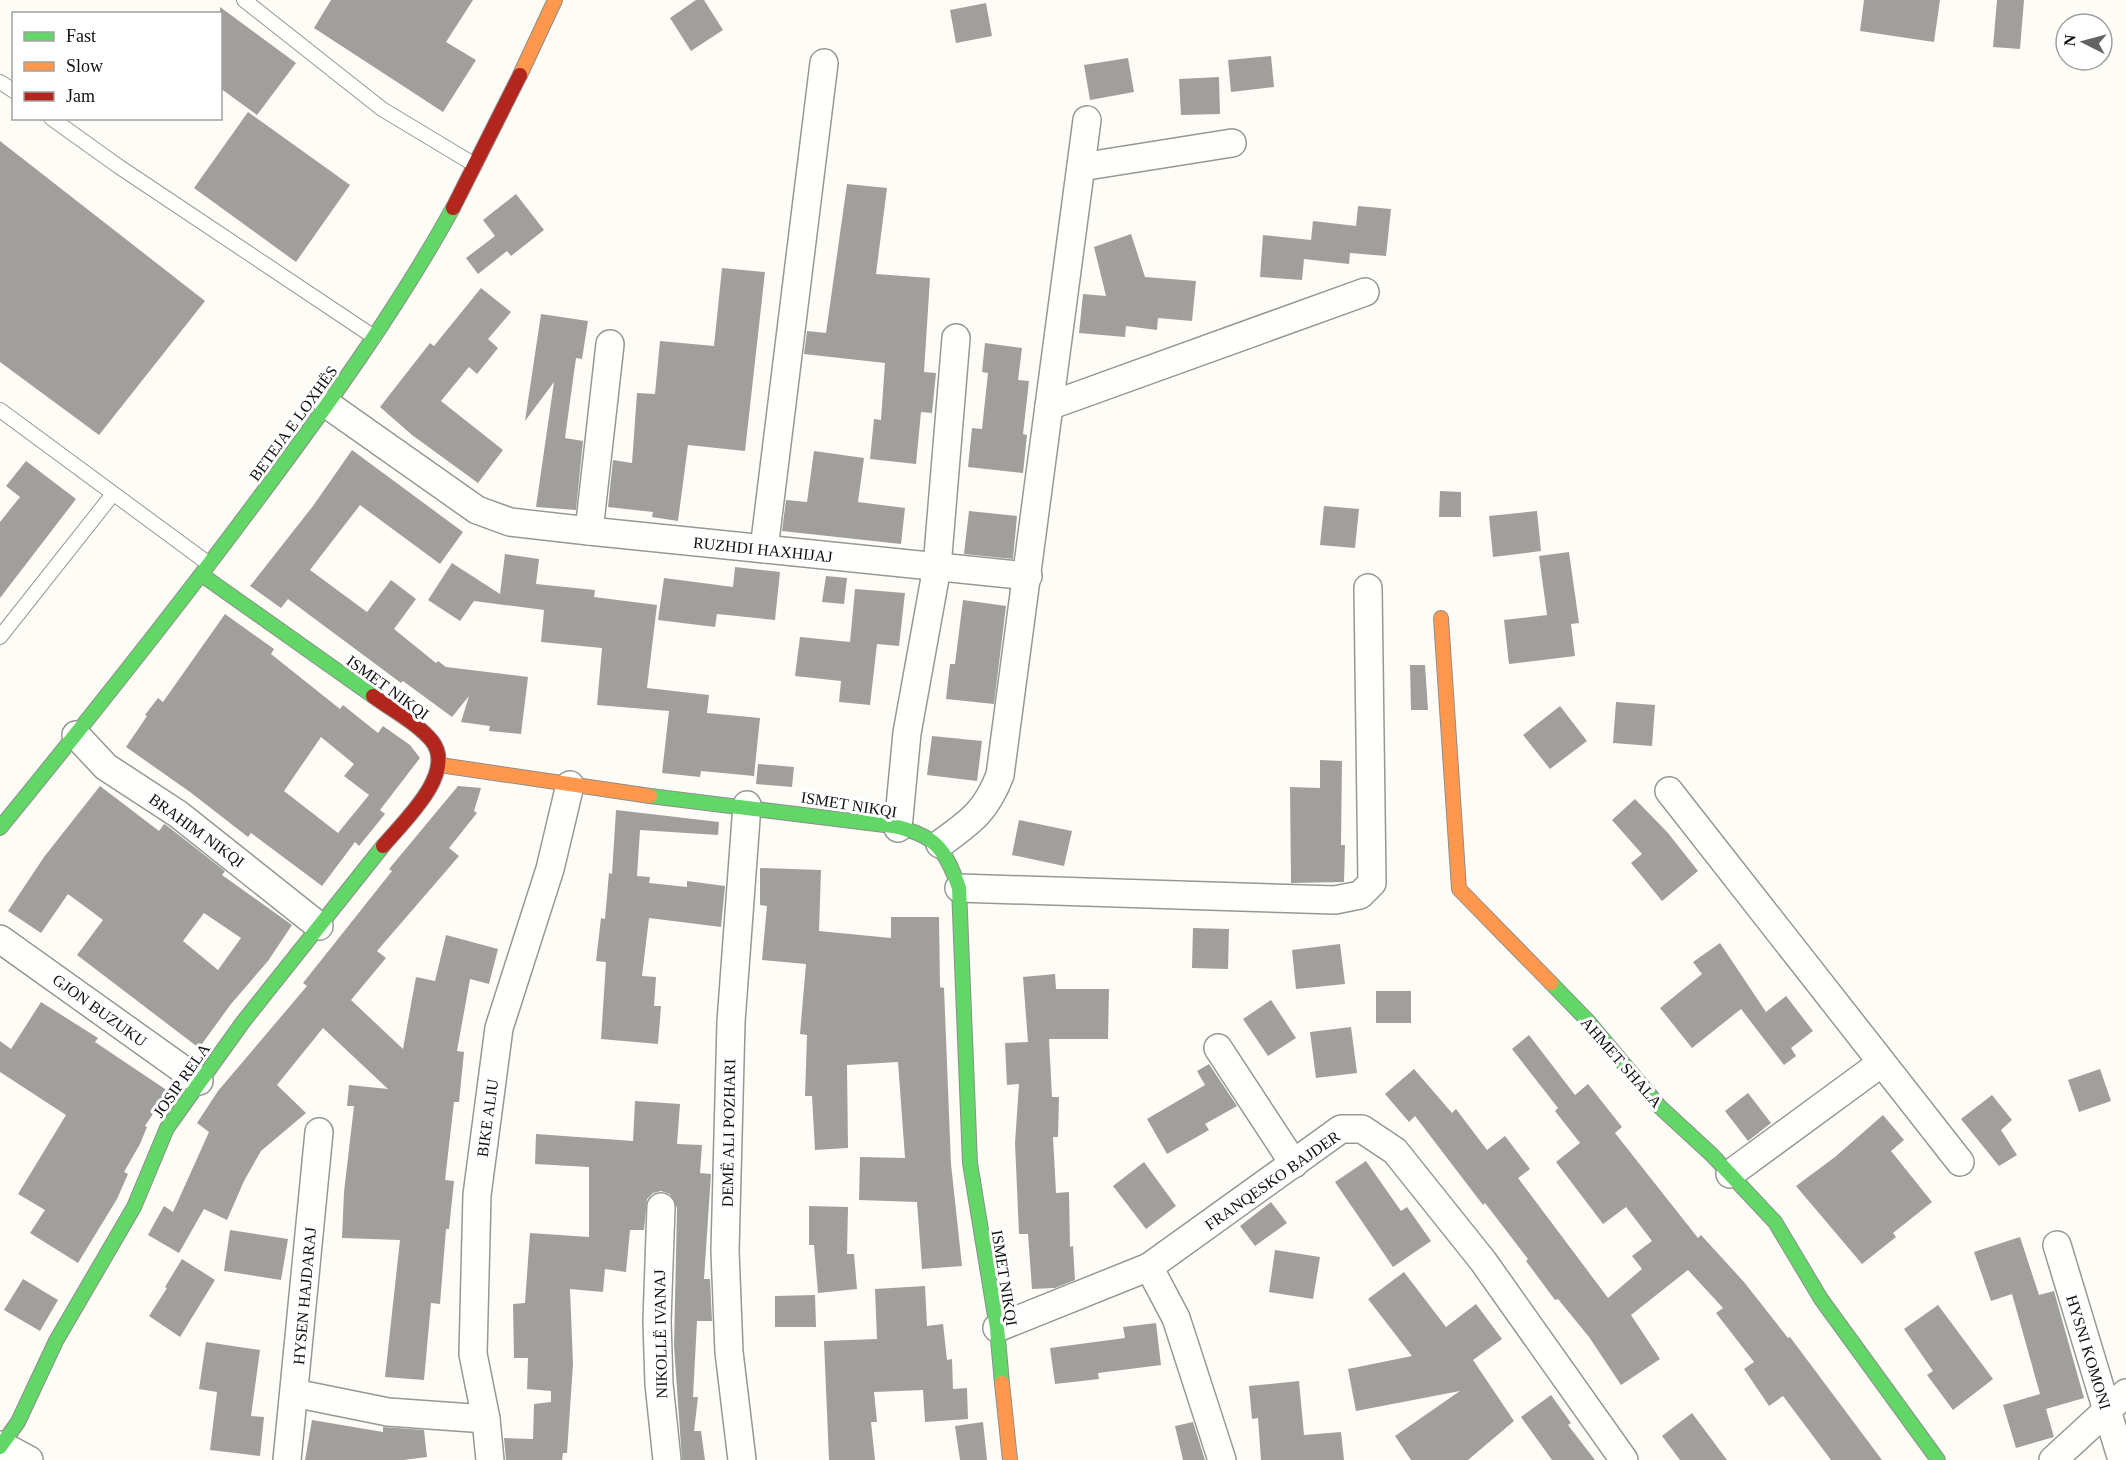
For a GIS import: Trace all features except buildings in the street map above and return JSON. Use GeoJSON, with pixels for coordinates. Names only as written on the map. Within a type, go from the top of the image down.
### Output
{"type":"FeatureCollection","features":[{"type":"Feature","properties":{"kind":"street","name":"BETEJA E LOXHËS"},"geometry":{"type":"LineString","coordinates":[[0,828],[206,570],[328,405],[374,337],[421,265],[468,185],[555,0]]}},
{"type":"Feature","properties":{"kind":"street"},"geometry":{"type":"LineString","coordinates":[[764,549],[824,63]]}},
{"type":"Feature","properties":{"kind":"street"},"geometry":{"type":"LineString","coordinates":[[940,844],[978,816],[991,799],[1000,775],[1087,120]]}},
{"type":"Feature","properties":{"kind":"street"},"geometry":{"type":"LineString","coordinates":[[1081,167],[1232,143]]}},
{"type":"Feature","properties":{"kind":"street"},"geometry":{"type":"LineString","coordinates":[[1049,405],[1365,292]]}},
{"type":"Feature","properties":{"kind":"street"},"geometry":{"type":"LineString","coordinates":[[898,828],[907,733],[937,567],[956,338]]}},
{"type":"Feature","properties":{"kind":"street"},"geometry":{"type":"LineString","coordinates":[[589,531],[610,344]]}},
{"type":"Feature","properties":{"kind":"street","name":"RUZHDI HAXHIJAJ"},"geometry":{"type":"LineString","coordinates":[[328,405],[477,510],[510,522],[1028,576]]}},
{"type":"Feature","properties":{"kind":"street","name":"ISMET NIKQI"},"geometry":{"type":"LineString","coordinates":[[206,570],[422,731],[437,746],[440,765],[494,769],[570,785],[659,797],[747,805],[898,828],[921,834],[940,844],[946,853],[959,888],[970,1163],[997,1328],[1010,1460]]}},
{"type":"Feature","properties":{"kind":"street"},"geometry":{"type":"LineString","coordinates":[[959,888],[1335,900],[1360,895],[1372,883],[1368,588]]}},
{"type":"Feature","properties":{"kind":"street","name":"AHMET SHALA"},"geometry":{"type":"LineString","coordinates":[[1441,618],[1459,889],[1587,1020],[1660,1107],[1730,1174],[1775,1222],[1821,1299],[1938,1460]]}},
{"type":"Feature","properties":{"kind":"street","name":"BRAHIM NIKQI"},"geometry":{"type":"LineString","coordinates":[[76,735],[106,767],[178,814],[319,926]]}},
{"type":"Feature","properties":{"kind":"street","name":"JOSIP RELA"},"geometry":{"type":"LineString","coordinates":[[1,1446],[18,1422],[56,1341],[134,1207],[167,1128],[199,1081],[436,780],[440,765]]}},
{"type":"Feature","properties":{"kind":"street","name":"BIKE ALIU"},"geometry":{"type":"LineString","coordinates":[[490,1460],[486,1419],[473,1354],[477,1195],[499,1028],[550,869],[570,785]]}},
{"type":"Feature","properties":{"kind":"street"},"geometry":{"type":"LineString","coordinates":[[1669,791],[1880,1064],[1960,1162]]}},
{"type":"Feature","properties":{"kind":"street","name":"DEMË ALI POZHARI"},"geometry":{"type":"LineString","coordinates":[[742,1460],[729,1352],[725,1251],[731,1022],[747,805]]}},
{"type":"Feature","properties":{"kind":"street","name":"GJON BUZUKU"},"geometry":{"type":"LineString","coordinates":[[0,939],[199,1081]]}},
{"type":"Feature","properties":{"kind":"street"},"geometry":{"type":"LineString","coordinates":[[1218,1048],[1294,1164]]}},
{"type":"Feature","properties":{"kind":"street"},"geometry":{"type":"LineString","coordinates":[[1730,1174],[1880,1064]]}},
{"type":"Feature","properties":{"kind":"street","name":"FRANQESKO BAJDER"},"geometry":{"type":"LineString","coordinates":[[997,1328],[1149,1267],[1341,1129],[1362,1129],[1395,1151],[1483,1261],[1624,1460]]}},
{"type":"Feature","properties":{"kind":"street","name":"HYSEN HAJDARAJ"},"geometry":{"type":"LineString","coordinates":[[287,1460],[319,1132]]}},
{"type":"Feature","properties":{"kind":"street","name":"NIKOLLË IVANAJ"},"geometry":{"type":"LineString","coordinates":[[661,1207],[657,1321],[659,1384],[667,1460]]}},
{"type":"Feature","properties":{"kind":"street","name":"HYSNI KOMONI"},"geometry":{"type":"LineString","coordinates":[[2057,1245],[2122,1460]]}},
{"type":"Feature","properties":{"kind":"street"},"geometry":{"type":"LineString","coordinates":[[1149,1267],[1176,1318],[1222,1460]]}},
{"type":"Feature","properties":{"kind":"street"},"geometry":{"type":"LineString","coordinates":[[294,1393],[388,1412],[486,1419]]}},
{"type":"Feature","properties":{"kind":"street"},"geometry":{"type":"LineString","coordinates":[[2053,1460],[2126,1393]]}},
{"type":"Feature","properties":{"kind":"street"},"geometry":{"type":"LineString","coordinates":[[1,1446],[29,1460]]}},
{"type":"Feature","properties":{"kind":"lane"},"geometry":{"type":"LineString","coordinates":[[244,0],[382,109],[476,165]]}},
{"type":"Feature","properties":{"kind":"lane"},"geometry":{"type":"LineString","coordinates":[[54,120],[128,173],[374,337]]}},
{"type":"Feature","properties":{"kind":"lane"},"geometry":{"type":"LineString","coordinates":[[0,410],[112,494],[206,570]]}},
{"type":"Feature","properties":{"kind":"lane"},"geometry":{"type":"LineString","coordinates":[[1,634],[112,494]]}},
{"type":"Feature","properties":{"kind":"traffic: fast"},"geometry":{"type":"LineString","coordinates":[[0,828],[163,624],[310,428],[385,321],[453,208]]}},
{"type":"Feature","properties":{"kind":"traffic: fast"},"geometry":{"type":"LineString","coordinates":[[202,575],[373,696]]}},
{"type":"Feature","properties":{"kind":"traffic: fast"},"geometry":{"type":"LineString","coordinates":[[650,796],[893,826],[929,839],[949,863],[959,888],[970,1163],[997,1328],[1002,1383]]}},
{"type":"Feature","properties":{"kind":"traffic: fast"},"geometry":{"type":"LineString","coordinates":[[0,1447],[18,1422],[56,1341],[134,1207],[167,1128],[243,1022],[383,846]]}},
{"type":"Feature","properties":{"kind":"traffic: fast"},"geometry":{"type":"LineString","coordinates":[[1551,983],[1587,1020],[1660,1107],[1712,1155],[1775,1222],[1821,1299],[1938,1460]]}},
{"type":"Feature","properties":{"kind":"traffic: slow"},"geometry":{"type":"LineString","coordinates":[[520,75],[555,0]]}},
{"type":"Feature","properties":{"kind":"traffic: slow"},"geometry":{"type":"LineString","coordinates":[[1441,618],[1459,889],[1551,983]]}},
{"type":"Feature","properties":{"kind":"traffic: slow"},"geometry":{"type":"LineString","coordinates":[[440,765],[650,796]]}},
{"type":"Feature","properties":{"kind":"traffic: slow"},"geometry":{"type":"LineString","coordinates":[[1002,1383],[1010,1460]]}},
{"type":"Feature","properties":{"kind":"traffic: jam"},"geometry":{"type":"LineString","coordinates":[[453,208],[520,75]]}},
{"type":"Feature","properties":{"kind":"traffic: jam"},"geometry":{"type":"LineString","coordinates":[[373,696],[419,728],[432,741],[438,754],[438,768],[433,782],[414,811],[383,846]]}}]}
